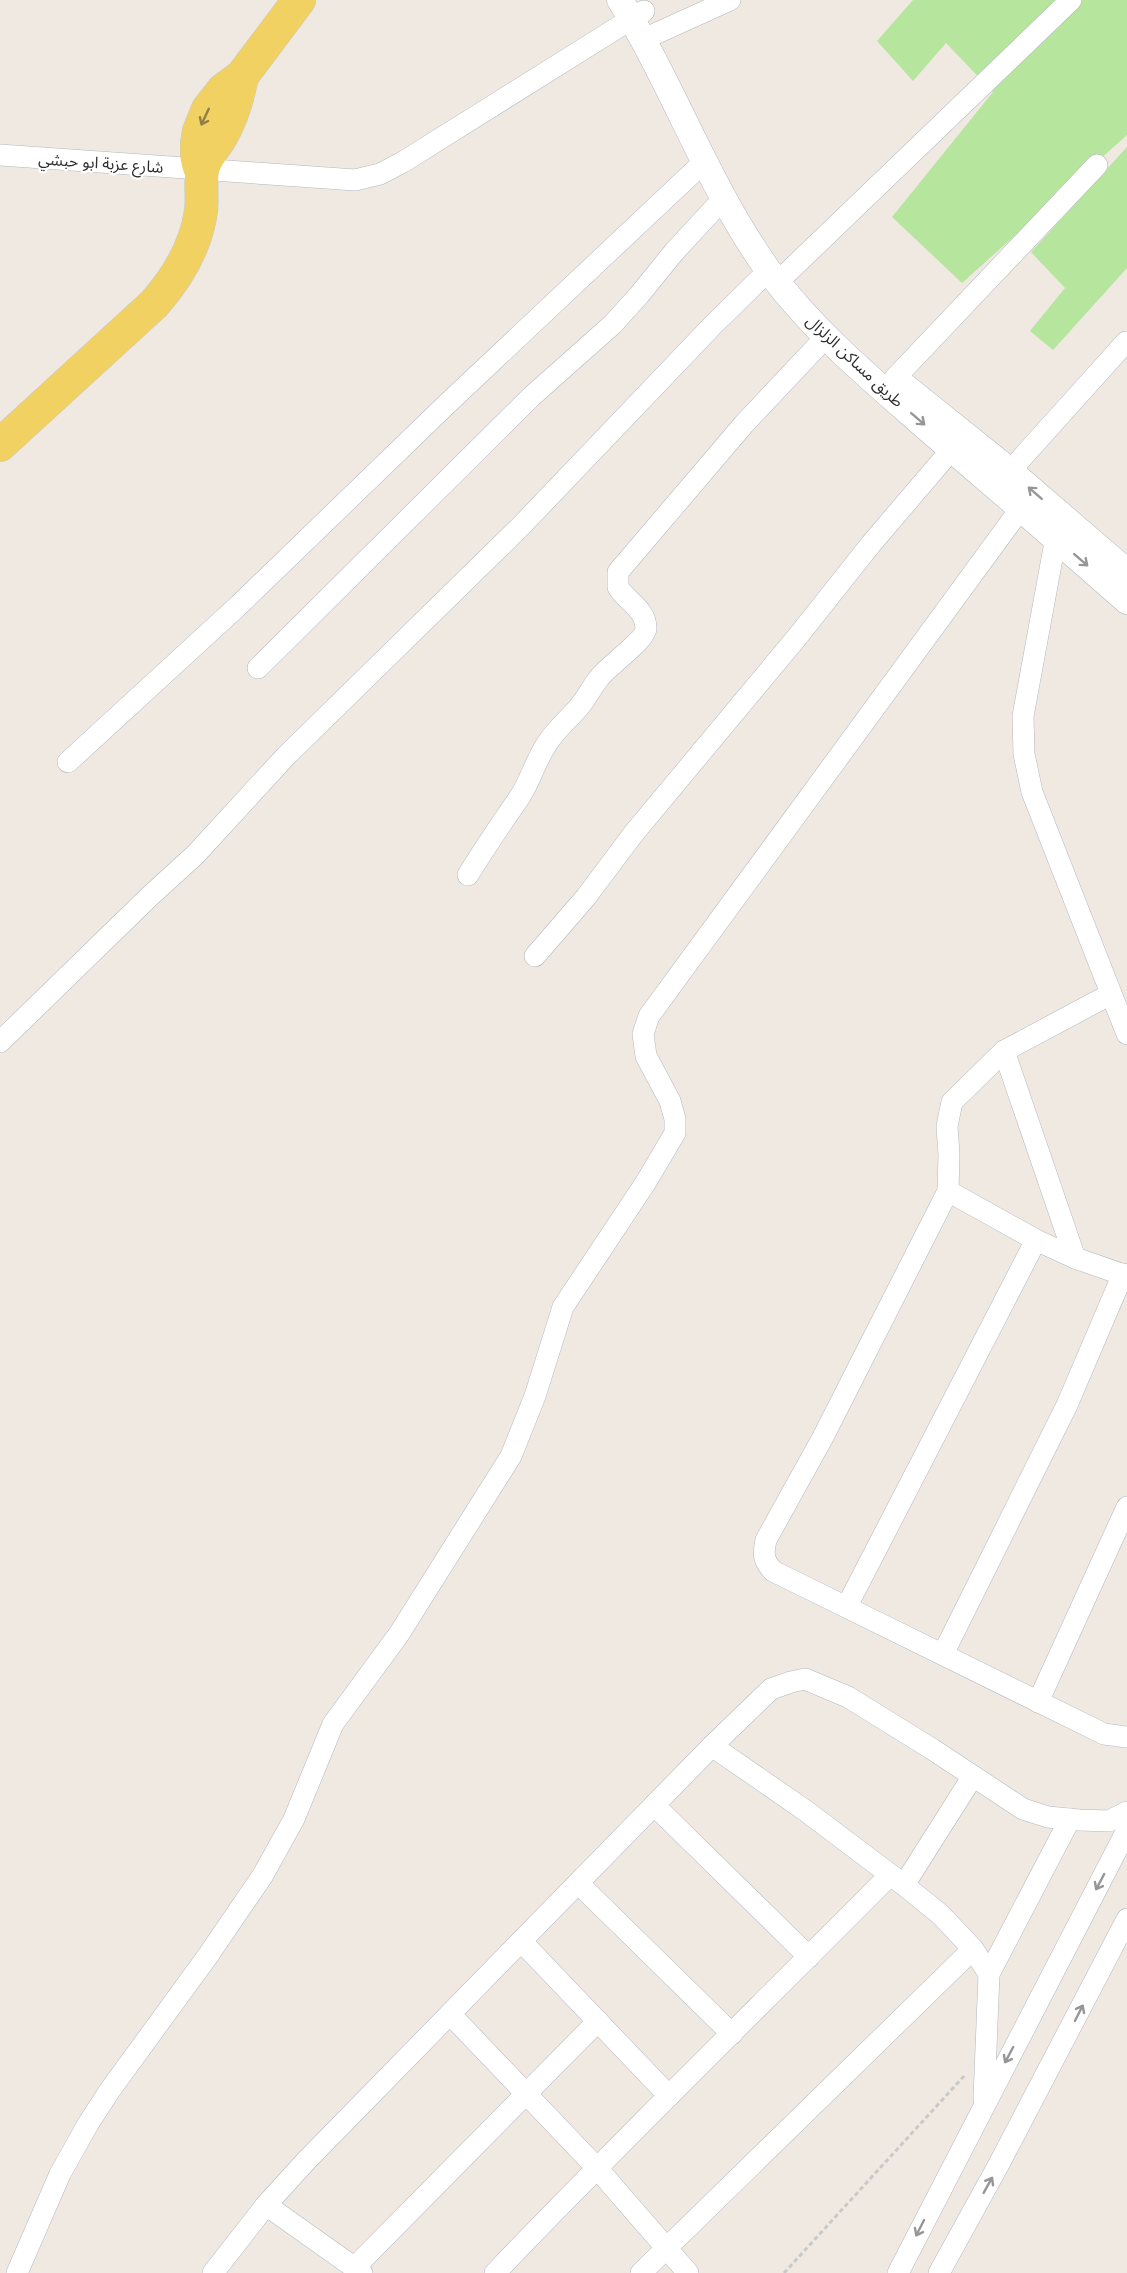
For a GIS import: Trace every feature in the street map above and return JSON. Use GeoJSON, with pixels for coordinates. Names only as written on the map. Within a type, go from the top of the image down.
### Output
{"type":"FeatureCollection","features":[{"type":"Feature","properties":{"kind":"main road"},"geometry":{"type":"LineString","coordinates":[[0,445],[167,289],[189,253],[196,233],[200,212],[202,170],[196,150],[203,120],[215,99],[243,76],[299,0]]}},
{"type":"Feature","properties":{"kind":"street","name":"شارع عزبة ابو حبشي"},"geometry":{"type":"LineString","coordinates":[[0,155],[355,180],[380,174],[638,13],[730,0]]}},
{"type":"Feature","properties":{"kind":"street"},"geometry":{"type":"LineString","coordinates":[[0,1042],[195,855],[286,756],[530,518],[713,325],[777,272],[1071,0]]}},
{"type":"Feature","properties":{"kind":"street","name":"طريق مساكن الزلزال"},"geometry":{"type":"LineString","coordinates":[[638,13],[704,162],[723,199],[825,338],[1021,508],[1058,526],[1127,572]]}},
{"type":"Feature","properties":{"kind":"street","name":"طريق مساكن الزلزال"},"geometry":{"type":"LineString","coordinates":[[638,13],[713,158],[777,272],[854,347],[1010,471],[1127,601]]}},
{"type":"Feature","properties":{"kind":"street"},"geometry":{"type":"LineString","coordinates":[[68,762],[239,605],[448,403],[704,162]]}},
{"type":"Feature","properties":{"kind":"street"},"geometry":{"type":"LineString","coordinates":[[895,378],[1097,165]]}},
{"type":"Feature","properties":{"kind":"street"},"geometry":{"type":"LineString","coordinates":[[258,669],[532,396],[613,324],[723,199]]}},
{"type":"Feature","properties":{"kind":"street"},"geometry":{"type":"LineString","coordinates":[[468,875],[504,817],[520,797],[545,746],[557,728],[579,707],[605,670],[639,642],[644,635],[646,628],[644,619],[637,607],[621,592],[617,583],[618,572],[744,424],[825,338]]}},
{"type":"Feature","properties":{"kind":"street"},"geometry":{"type":"LineString","coordinates":[[1010,471],[1126,342]]}},
{"type":"Feature","properties":{"kind":"street"},"geometry":{"type":"LineString","coordinates":[[535,956],[593,888],[634,833],[798,636],[871,544],[952,449]]}},
{"type":"Feature","properties":{"kind":"street"},"geometry":{"type":"LineString","coordinates":[[17,2273],[60,2174],[88,2124],[262,1875],[294,1819],[333,1724],[399,1634],[511,1456],[535,1396],[563,1306],[646,1182],[675,1133],[675,1119],[670,1101],[646,1056],[643,1034],[649,1016],[1021,508]]}},
{"type":"Feature","properties":{"kind":"street"},"geometry":{"type":"LineString","coordinates":[[1058,526],[1023,716],[1024,754],[1032,792],[1127,1034]]}},
{"type":"Feature","properties":{"kind":"street"},"geometry":{"type":"LineString","coordinates":[[1111,994],[1004,1051],[952,1102],[947,1126],[948,1191],[823,1437],[766,1540],[765,1562],[773,1571],[1104,1734],[1127,1737]]}},
{"type":"Feature","properties":{"kind":"street"},"geometry":{"type":"LineString","coordinates":[[1004,1051],[1075,1258]]}},
{"type":"Feature","properties":{"kind":"street"},"geometry":{"type":"LineString","coordinates":[[943,1654],[1066,1405],[1125,1275],[1075,1258],[1036,1240],[948,1191]]}},
{"type":"Feature","properties":{"kind":"street"},"geometry":{"type":"LineString","coordinates":[[847,1606],[1036,1240]]}},
{"type":"Feature","properties":{"kind":"street"},"geometry":{"type":"LineString","coordinates":[[1038,1702],[1127,1507]]}},
{"type":"Feature","properties":{"kind":"street"},"geometry":{"type":"LineString","coordinates":[[213,2273],[266,2205],[450,2013],[771,1689],[806,1679],[848,1697],[1023,1809],[1048,1817],[1109,1821],[1127,1812]]}},
{"type":"Feature","properties":{"kind":"street"},"geometry":{"type":"LineString","coordinates":[[712,1746],[806,1811],[897,1880],[940,1916],[973,1949],[989,1974]]}},
{"type":"Feature","properties":{"kind":"street"},"geometry":{"type":"LineString","coordinates":[[495,2273],[596,2167],[809,1957],[897,1880],[973,1776]]}},
{"type":"Feature","properties":{"kind":"street"},"geometry":{"type":"LineString","coordinates":[[654,1805],[809,1957]]}},
{"type":"Feature","properties":{"kind":"street"},"geometry":{"type":"LineString","coordinates":[[984,2102],[989,1974],[1070,1819]]}},
{"type":"Feature","properties":{"kind":"street"},"geometry":{"type":"LineString","coordinates":[[898,2273],[984,2102],[1127,1830]]}},
{"type":"Feature","properties":{"kind":"street"},"geometry":{"type":"LineString","coordinates":[[578,1883],[732,2034]]}},
{"type":"Feature","properties":{"kind":"street"},"geometry":{"type":"LineString","coordinates":[[939,2273],[1005,2154],[1127,1919]]}},
{"type":"Feature","properties":{"kind":"street"},"geometry":{"type":"LineString","coordinates":[[521,1941],[669,2096]]}},
{"type":"Feature","properties":{"kind":"street"},"geometry":{"type":"LineString","coordinates":[[641,2273],[973,1949]]}},
{"type":"Feature","properties":{"kind":"street"},"geometry":{"type":"LineString","coordinates":[[450,2013],[596,2167],[688,2273]]}},
{"type":"Feature","properties":{"kind":"street"},"geometry":{"type":"LineString","coordinates":[[266,2205],[358,2270],[598,2021]]}},
{"type":"Feature","properties":{"kind":"path"},"geometry":{"type":"LineString","coordinates":[[784,2273],[986,2051]]}},
{"type":"Feature","properties":{"kind":"green space"},"geometry":{"type":"Polygon","coordinates":[[[913,0],[1127,0],[1127,135],[962,283],[892,217],[993,92],[946,43],[913,81],[877,41],[913,0]]]}},
{"type":"Feature","properties":{"kind":"green space"},"geometry":{"type":"Polygon","coordinates":[[[1127,147],[1127,268],[1053,350],[1030,331],[1065,288],[1031,252],[1127,147]]]}}]}
